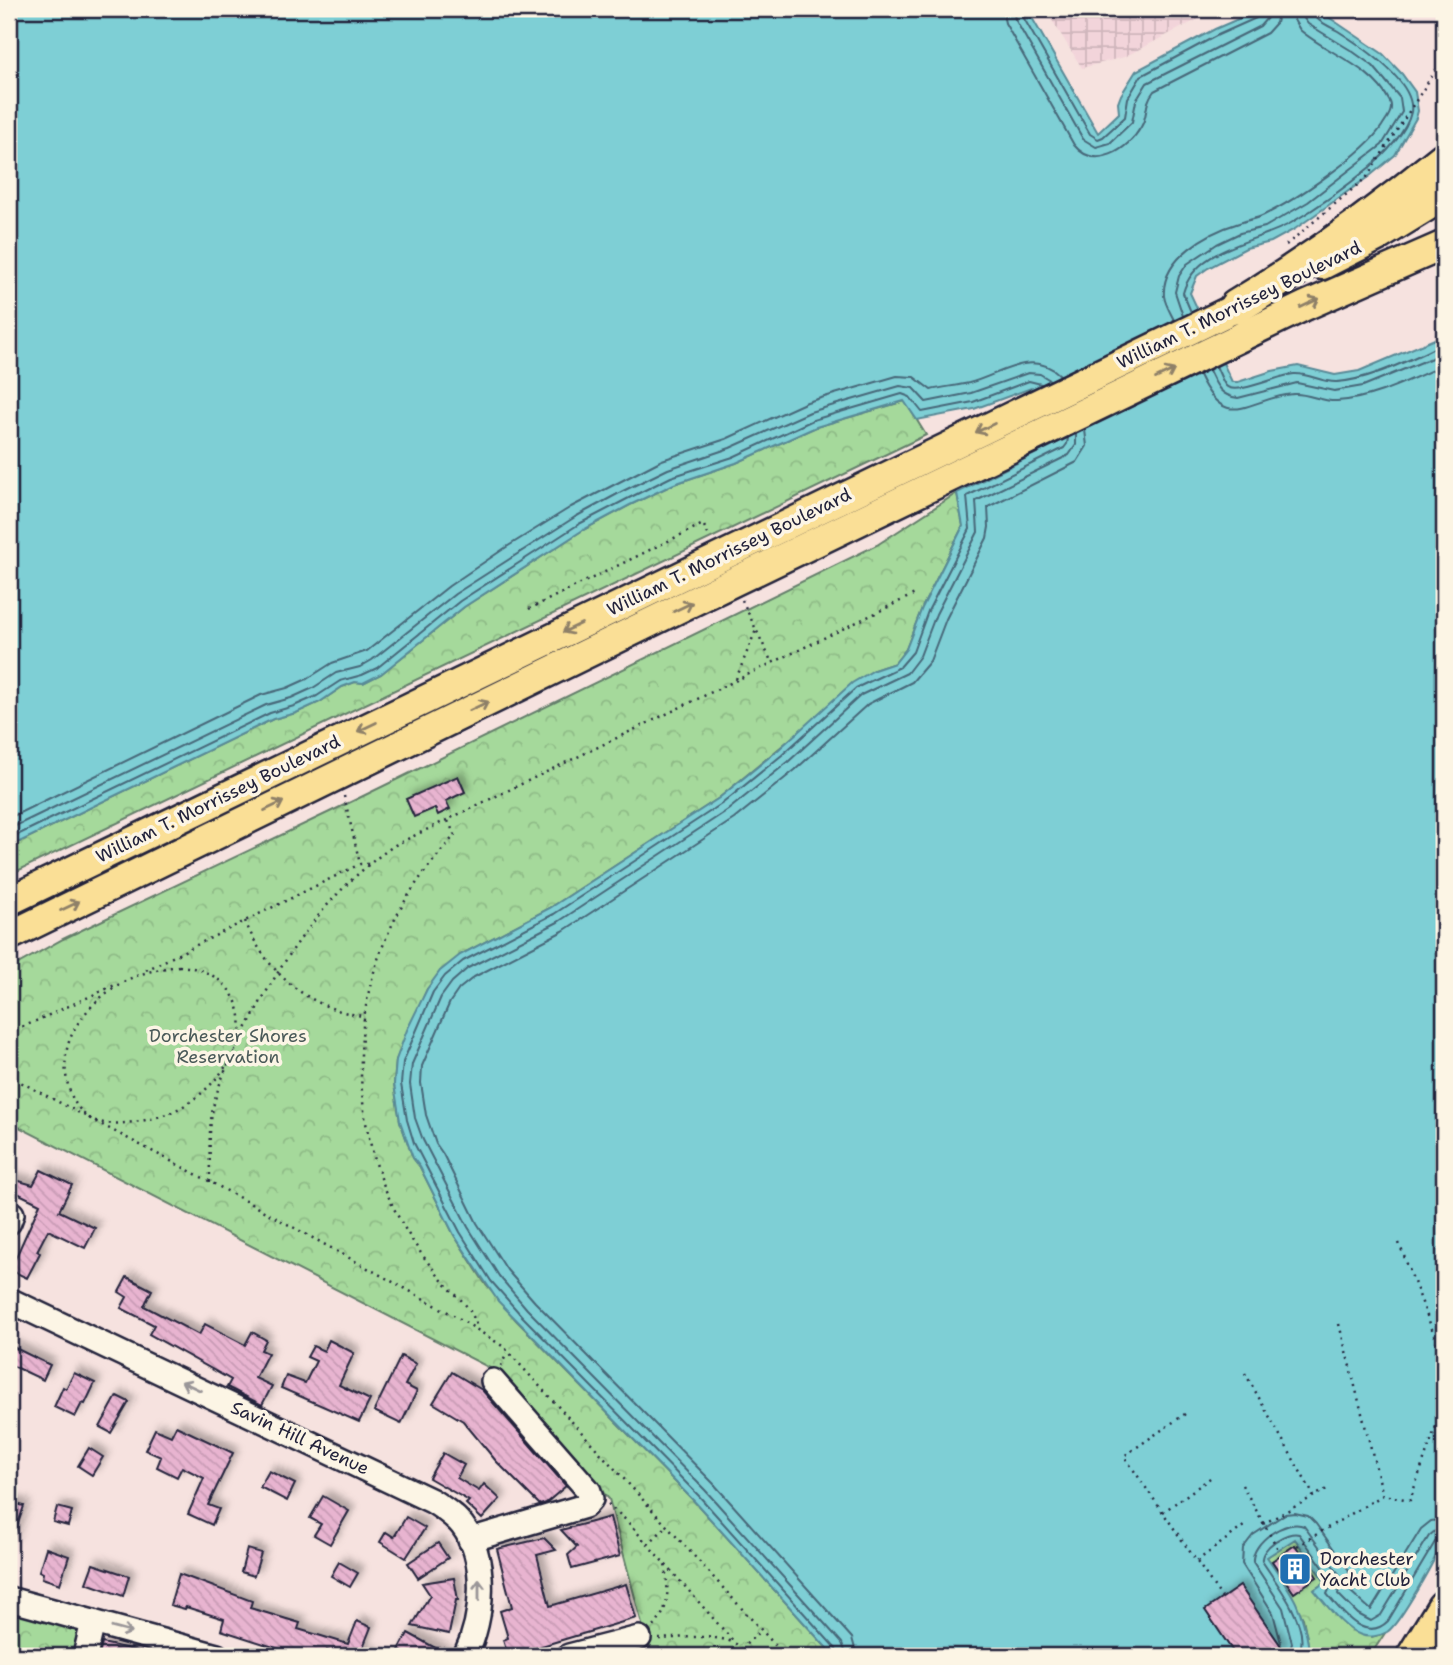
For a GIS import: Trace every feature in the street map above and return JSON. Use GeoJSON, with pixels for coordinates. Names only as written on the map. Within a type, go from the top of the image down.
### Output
{"type":"FeatureCollection","features":[{"type":"Feature","properties":{"kind":"highway"},"geometry":{"type":"LineString","coordinates":[[1243,320],[1313,258],[1371,217],[1444,159]]}},
{"type":"Feature","properties":{"kind":"highway"},"geometry":{"type":"LineString","coordinates":[[1414,1656],[1444,1607]]}},
{"type":"Feature","properties":{"kind":"main road","name":"William T. Morrissey Boulevard"},"geometry":{"type":"LineString","coordinates":[[9,936],[933,486],[1243,320],[1444,196]]}},
{"type":"Feature","properties":{"kind":"main road","name":"William T. Morrissey Boulevard"},"geometry":{"type":"LineString","coordinates":[[9,901],[920,460],[1243,320],[1340,289],[1444,245]]}},
{"type":"Feature","properties":{"kind":"street","name":"Savin Hill Avenue"},"geometry":{"type":"LineString","coordinates":[[9,1300],[432,1501],[456,1519],[470,1540],[478,1570],[479,1609],[464,1656]]}},
{"type":"Feature","properties":{"kind":"street"},"geometry":{"type":"LineString","coordinates":[[470,1540],[585,1506],[591,1499],[589,1491],[493,1381]]}},
{"type":"Feature","properties":{"kind":"street"},"geometry":{"type":"LineString","coordinates":[[9,1599],[217,1656]]}},
{"type":"Feature","properties":{"kind":"street"},"geometry":{"type":"LineString","coordinates":[[85,1656],[93,1622]]}},
{"type":"Feature","properties":{"kind":"street"},"geometry":{"type":"LineString","coordinates":[[569,1656],[639,1638]]}},
{"type":"Feature","properties":{"kind":"path"},"geometry":{"type":"LineString","coordinates":[[1277,252],[1367,177],[1444,57]]}},
{"type":"Feature","properties":{"kind":"path"},"geometry":{"type":"LineString","coordinates":[[529,610],[703,524],[719,557]]}},
{"type":"Feature","properties":{"kind":"path"},"geometry":{"type":"LineString","coordinates":[[733,582],[772,663]]}},
{"type":"Feature","properties":{"kind":"path"},"geometry":{"type":"LineString","coordinates":[[369,864],[360,864],[128,979],[96,1002],[78,1024],[68,1044],[65,1075],[71,1093],[81,1109],[92,1119],[103,1122],[133,1122],[175,1111],[194,1099],[224,1068],[278,972],[322,909],[369,864],[395,845],[917,593]]}},
{"type":"Feature","properties":{"kind":"path"},"geometry":{"type":"LineString","coordinates":[[735,681],[756,630]]}},
{"type":"Feature","properties":{"kind":"path"},"geometry":{"type":"LineString","coordinates":[[343,791],[360,864]]}},
{"type":"Feature","properties":{"kind":"path"},"geometry":{"type":"LineString","coordinates":[[448,820],[455,835],[418,880],[386,938],[364,1016],[360,1068],[362,1101],[377,1166],[404,1227],[443,1281],[467,1305],[475,1318],[477,1329]]}},
{"type":"Feature","properties":{"kind":"path"},"geometry":{"type":"LineString","coordinates":[[245,920],[260,951],[278,972],[317,1003],[340,1012],[364,1016]]}},
{"type":"Feature","properties":{"kind":"path"},"geometry":{"type":"LineString","coordinates":[[9,1031],[150,970],[179,965],[210,972],[224,983],[234,998],[240,1028],[236,1047],[224,1072],[213,1107],[209,1143],[210,1182]]}},
{"type":"Feature","properties":{"kind":"path"},"geometry":{"type":"LineString","coordinates":[[9,1076],[210,1182],[477,1329],[504,1347],[782,1656]]}},
{"type":"Feature","properties":{"kind":"path"},"geometry":{"type":"LineString","coordinates":[[1399,1243],[1444,1360]]}},
{"type":"Feature","properties":{"kind":"path"},"geometry":{"type":"LineString","coordinates":[[1339,1324],[1383,1496]]}},
{"type":"Feature","properties":{"kind":"path"},"geometry":{"type":"LineString","coordinates":[[1245,1373],[1314,1496]]}},
{"type":"Feature","properties":{"kind":"path"},"geometry":{"type":"LineString","coordinates":[[1297,1546],[1383,1496],[1410,1500],[1444,1404]]}},
{"type":"Feature","properties":{"kind":"path"},"geometry":{"type":"LineString","coordinates":[[1185,1414],[1124,1456],[1223,1598]]}},
{"type":"Feature","properties":{"kind":"path"},"geometry":{"type":"LineString","coordinates":[[1163,1512],[1213,1476]]}},
{"type":"Feature","properties":{"kind":"path"},"geometry":{"type":"LineString","coordinates":[[1242,1486],[1278,1549]]}},
{"type":"Feature","properties":{"kind":"path"},"geometry":{"type":"LineString","coordinates":[[1264,1524],[1328,1489]]}},
{"type":"Feature","properties":{"kind":"path"},"geometry":{"type":"LineString","coordinates":[[591,1499],[609,1504],[617,1510],[748,1656]]}},
{"type":"Feature","properties":{"kind":"path"},"geometry":{"type":"LineString","coordinates":[[1197,1560],[1244,1526]]}},
{"type":"Feature","properties":{"kind":"path"},"geometry":{"type":"LineString","coordinates":[[648,1544],[666,1527]]}},
{"type":"Feature","properties":{"kind":"path"},"geometry":{"type":"LineString","coordinates":[[639,1638],[662,1617],[667,1605],[665,1564]]}},
{"type":"Feature","properties":{"kind":"path"},"geometry":{"type":"LineString","coordinates":[[741,1648],[761,1630]]}},
{"type":"Feature","properties":{"kind":"path"},"geometry":{"type":"LineString","coordinates":[[639,1638],[691,1636],[736,1643]]}},
{"type":"Feature","properties":{"kind":"shaded area"},"geometry":{"type":"Polygon","coordinates":[[[1045,9],[1218,9],[1124,57],[1082,68],[1045,9]]]}},
{"type":"Feature","properties":{"kind":"green space"},"geometry":{"type":"Polygon","coordinates":[[[905,401],[926,435],[9,875],[9,847],[273,719],[296,713],[320,702],[342,687],[355,682],[363,683],[381,674],[464,607],[583,530],[630,505],[674,484],[736,463],[816,427],[905,401]]]}},
{"type":"Feature","properties":{"kind":"green space","name":"Dorchester Shores Reservation"},"geometry":{"type":"Polygon","coordinates":[[[957,493],[963,526],[922,608],[906,649],[895,663],[874,670],[719,798],[550,908],[460,955],[427,989],[396,1060],[394,1084],[400,1121],[413,1158],[454,1235],[486,1285],[516,1320],[694,1501],[834,1656],[662,1656],[659,1647],[648,1647],[609,1499],[494,1370],[9,1122],[9,969],[63,939],[877,545],[957,493]]]}},
{"type":"Feature","properties":{"kind":"green space"},"geometry":{"type":"Polygon","coordinates":[[[1295,1538],[1326,1582],[1315,1589],[1372,1637],[1385,1633],[1370,1656],[1303,1656],[1309,1649],[1303,1618],[1267,1557],[1295,1538]]]}},
{"type":"Feature","properties":{"kind":"green space"},"geometry":{"type":"Polygon","coordinates":[[[9,1611],[78,1630],[72,1656],[9,1656],[9,1611]]]}},
{"type":"Feature","properties":{"kind":"water"},"geometry":{"type":"Polygon","coordinates":[[[9,9],[1027,9],[1098,133],[1119,113],[1121,95],[1136,71],[1215,29],[1261,9],[1312,9],[1327,16],[1383,54],[1402,74],[1415,92],[1418,111],[1395,155],[1295,229],[1271,242],[1246,248],[1208,268],[1197,276],[1190,293],[1232,382],[1298,366],[1335,375],[1359,371],[1444,335],[1444,1539],[1409,1604],[1387,1632],[1364,1636],[1341,1622],[1314,1590],[1325,1582],[1295,1539],[1267,1557],[1299,1610],[1309,1649],[1303,1656],[834,1656],[694,1501],[498,1301],[454,1235],[413,1158],[400,1121],[394,1084],[396,1060],[427,989],[440,971],[460,955],[550,908],[719,798],[778,750],[852,683],[874,670],[895,663],[906,649],[922,608],[963,526],[957,493],[1061,441],[1040,393],[1031,388],[974,409],[917,420],[904,401],[816,427],[736,463],[674,484],[583,530],[464,607],[381,674],[363,683],[355,682],[342,687],[320,702],[296,713],[273,719],[9,847],[9,9]]]}},
{"type":"Feature","properties":{"kind":"building"},"geometry":{"type":"Polygon","coordinates":[[[458,776],[465,792],[446,801],[450,809],[438,815],[435,808],[414,817],[406,799],[458,776]]]}},
{"type":"Feature","properties":{"kind":"building"},"geometry":{"type":"Polygon","coordinates":[[[41,1170],[72,1185],[59,1211],[95,1228],[85,1248],[48,1230],[27,1278],[10,1270],[40,1204],[9,1189],[9,1178],[33,1185],[41,1170]]]}},
{"type":"Feature","properties":{"kind":"building"},"geometry":{"type":"Polygon","coordinates":[[[127,1277],[152,1290],[144,1306],[199,1335],[205,1324],[245,1345],[252,1332],[266,1340],[261,1350],[268,1353],[255,1378],[272,1386],[262,1405],[227,1387],[231,1380],[149,1334],[154,1325],[121,1308],[127,1297],[119,1292],[127,1277]]]}},
{"type":"Feature","properties":{"kind":"building"},"geometry":{"type":"Polygon","coordinates":[[[329,1340],[354,1353],[339,1385],[370,1400],[359,1422],[281,1388],[286,1376],[305,1383],[316,1361],[307,1357],[313,1346],[324,1351],[329,1340]]]}},
{"type":"Feature","properties":{"kind":"building"},"geometry":{"type":"Polygon","coordinates":[[[9,1345],[50,1365],[43,1380],[9,1364],[9,1345]]]}},
{"type":"Feature","properties":{"kind":"building"},"geometry":{"type":"Polygon","coordinates":[[[401,1356],[416,1364],[405,1385],[417,1391],[401,1424],[374,1411],[401,1356]]]}},
{"type":"Feature","properties":{"kind":"building"},"geometry":{"type":"Polygon","coordinates":[[[452,1372],[482,1390],[566,1486],[546,1503],[540,1505],[496,1461],[463,1421],[433,1403],[452,1372]]]}},
{"type":"Feature","properties":{"kind":"building"},"geometry":{"type":"Polygon","coordinates":[[[74,1373],[95,1383],[75,1417],[54,1407],[63,1387],[66,1389],[74,1373]]]}},
{"type":"Feature","properties":{"kind":"building"},"geometry":{"type":"Polygon","coordinates":[[[117,1396],[129,1402],[111,1433],[100,1427],[117,1396]]]}},
{"type":"Feature","properties":{"kind":"building"},"geometry":{"type":"Polygon","coordinates":[[[176,1426],[233,1453],[208,1505],[219,1509],[212,1525],[188,1514],[204,1478],[182,1467],[177,1477],[157,1467],[161,1457],[145,1450],[155,1429],[171,1436],[176,1426]]]}},
{"type":"Feature","properties":{"kind":"building"},"geometry":{"type":"Polygon","coordinates":[[[89,1448],[103,1457],[92,1475],[78,1466],[89,1448]]]}},
{"type":"Feature","properties":{"kind":"building"},"geometry":{"type":"Polygon","coordinates":[[[443,1453],[464,1465],[457,1478],[479,1491],[484,1484],[500,1499],[482,1519],[466,1504],[469,1501],[429,1478],[443,1453]]]}},
{"type":"Feature","properties":{"kind":"building"},"geometry":{"type":"Polygon","coordinates":[[[269,1471],[295,1484],[287,1501],[260,1487],[269,1471]]]}},
{"type":"Feature","properties":{"kind":"building"},"geometry":{"type":"Polygon","coordinates":[[[323,1496],[349,1511],[330,1544],[314,1535],[321,1524],[310,1518],[323,1496]]]}},
{"type":"Feature","properties":{"kind":"building"},"geometry":{"type":"Polygon","coordinates":[[[9,1502],[24,1506],[11,1544],[9,1544],[9,1502]]]}},
{"type":"Feature","properties":{"kind":"building"},"geometry":{"type":"Polygon","coordinates":[[[57,1507],[72,1511],[68,1526],[53,1522],[57,1507]]]}},
{"type":"Feature","properties":{"kind":"building"},"geometry":{"type":"Polygon","coordinates":[[[406,1517],[425,1528],[406,1558],[380,1542],[386,1532],[394,1537],[406,1517]]]}},
{"type":"Feature","properties":{"kind":"building"},"geometry":{"type":"Polygon","coordinates":[[[610,1517],[620,1556],[572,1569],[568,1555],[577,1547],[561,1530],[610,1517]]]}},
{"type":"Feature","properties":{"kind":"building"},"geometry":{"type":"Polygon","coordinates":[[[544,1538],[556,1550],[537,1555],[550,1606],[626,1584],[636,1618],[508,1656],[503,1640],[508,1638],[500,1611],[512,1607],[497,1549],[544,1538]]]}},
{"type":"Feature","properties":{"kind":"building"},"geometry":{"type":"Polygon","coordinates":[[[438,1543],[448,1558],[418,1578],[408,1563],[438,1543]]]}},
{"type":"Feature","properties":{"kind":"building","name":"Dorchester Yacht Club"},"geometry":{"type":"Polygon","coordinates":[[[1295,1545],[1317,1577],[1294,1593],[1272,1561],[1295,1545]]]}},
{"type":"Feature","properties":{"kind":"building"},"geometry":{"type":"Polygon","coordinates":[[[46,1548],[69,1556],[60,1584],[42,1578],[43,1573],[39,1571],[46,1548]]]}},
{"type":"Feature","properties":{"kind":"building"},"geometry":{"type":"Polygon","coordinates":[[[247,1549],[261,1553],[254,1576],[241,1572],[247,1549]]]}},
{"type":"Feature","properties":{"kind":"building"},"geometry":{"type":"Polygon","coordinates":[[[339,1562],[358,1573],[350,1587],[331,1576],[339,1562]]]}},
{"type":"Feature","properties":{"kind":"building"},"geometry":{"type":"Polygon","coordinates":[[[93,1564],[129,1576],[123,1596],[86,1583],[93,1564]]]}},
{"type":"Feature","properties":{"kind":"building"},"geometry":{"type":"Polygon","coordinates":[[[179,1574],[252,1601],[250,1608],[300,1623],[298,1629],[348,1644],[357,1621],[371,1627],[362,1650],[377,1656],[343,1656],[327,1650],[325,1656],[301,1656],[221,1630],[224,1619],[170,1605],[179,1574]]]}},
{"type":"Feature","properties":{"kind":"building"},"geometry":{"type":"Polygon","coordinates":[[[454,1578],[458,1600],[449,1634],[412,1626],[430,1595],[422,1583],[454,1578]]]}},
{"type":"Feature","properties":{"kind":"building"},"geometry":{"type":"Polygon","coordinates":[[[1240,1586],[1283,1649],[1271,1656],[1236,1656],[1205,1610],[1240,1586]]]}},
{"type":"Feature","properties":{"kind":"building"},"geometry":{"type":"Polygon","coordinates":[[[408,1633],[450,1656],[410,1656],[399,1650],[408,1633]]]}},
{"type":"Feature","properties":{"kind":"building"},"geometry":{"type":"Polygon","coordinates":[[[102,1643],[139,1651],[138,1656],[99,1656],[102,1643]]]}},
{"type":"Feature","properties":{"kind":"place","name":"Dorchester Yacht Club"},"geometry":{"type":"Point","coordinates":[1295,1569]}}]}
